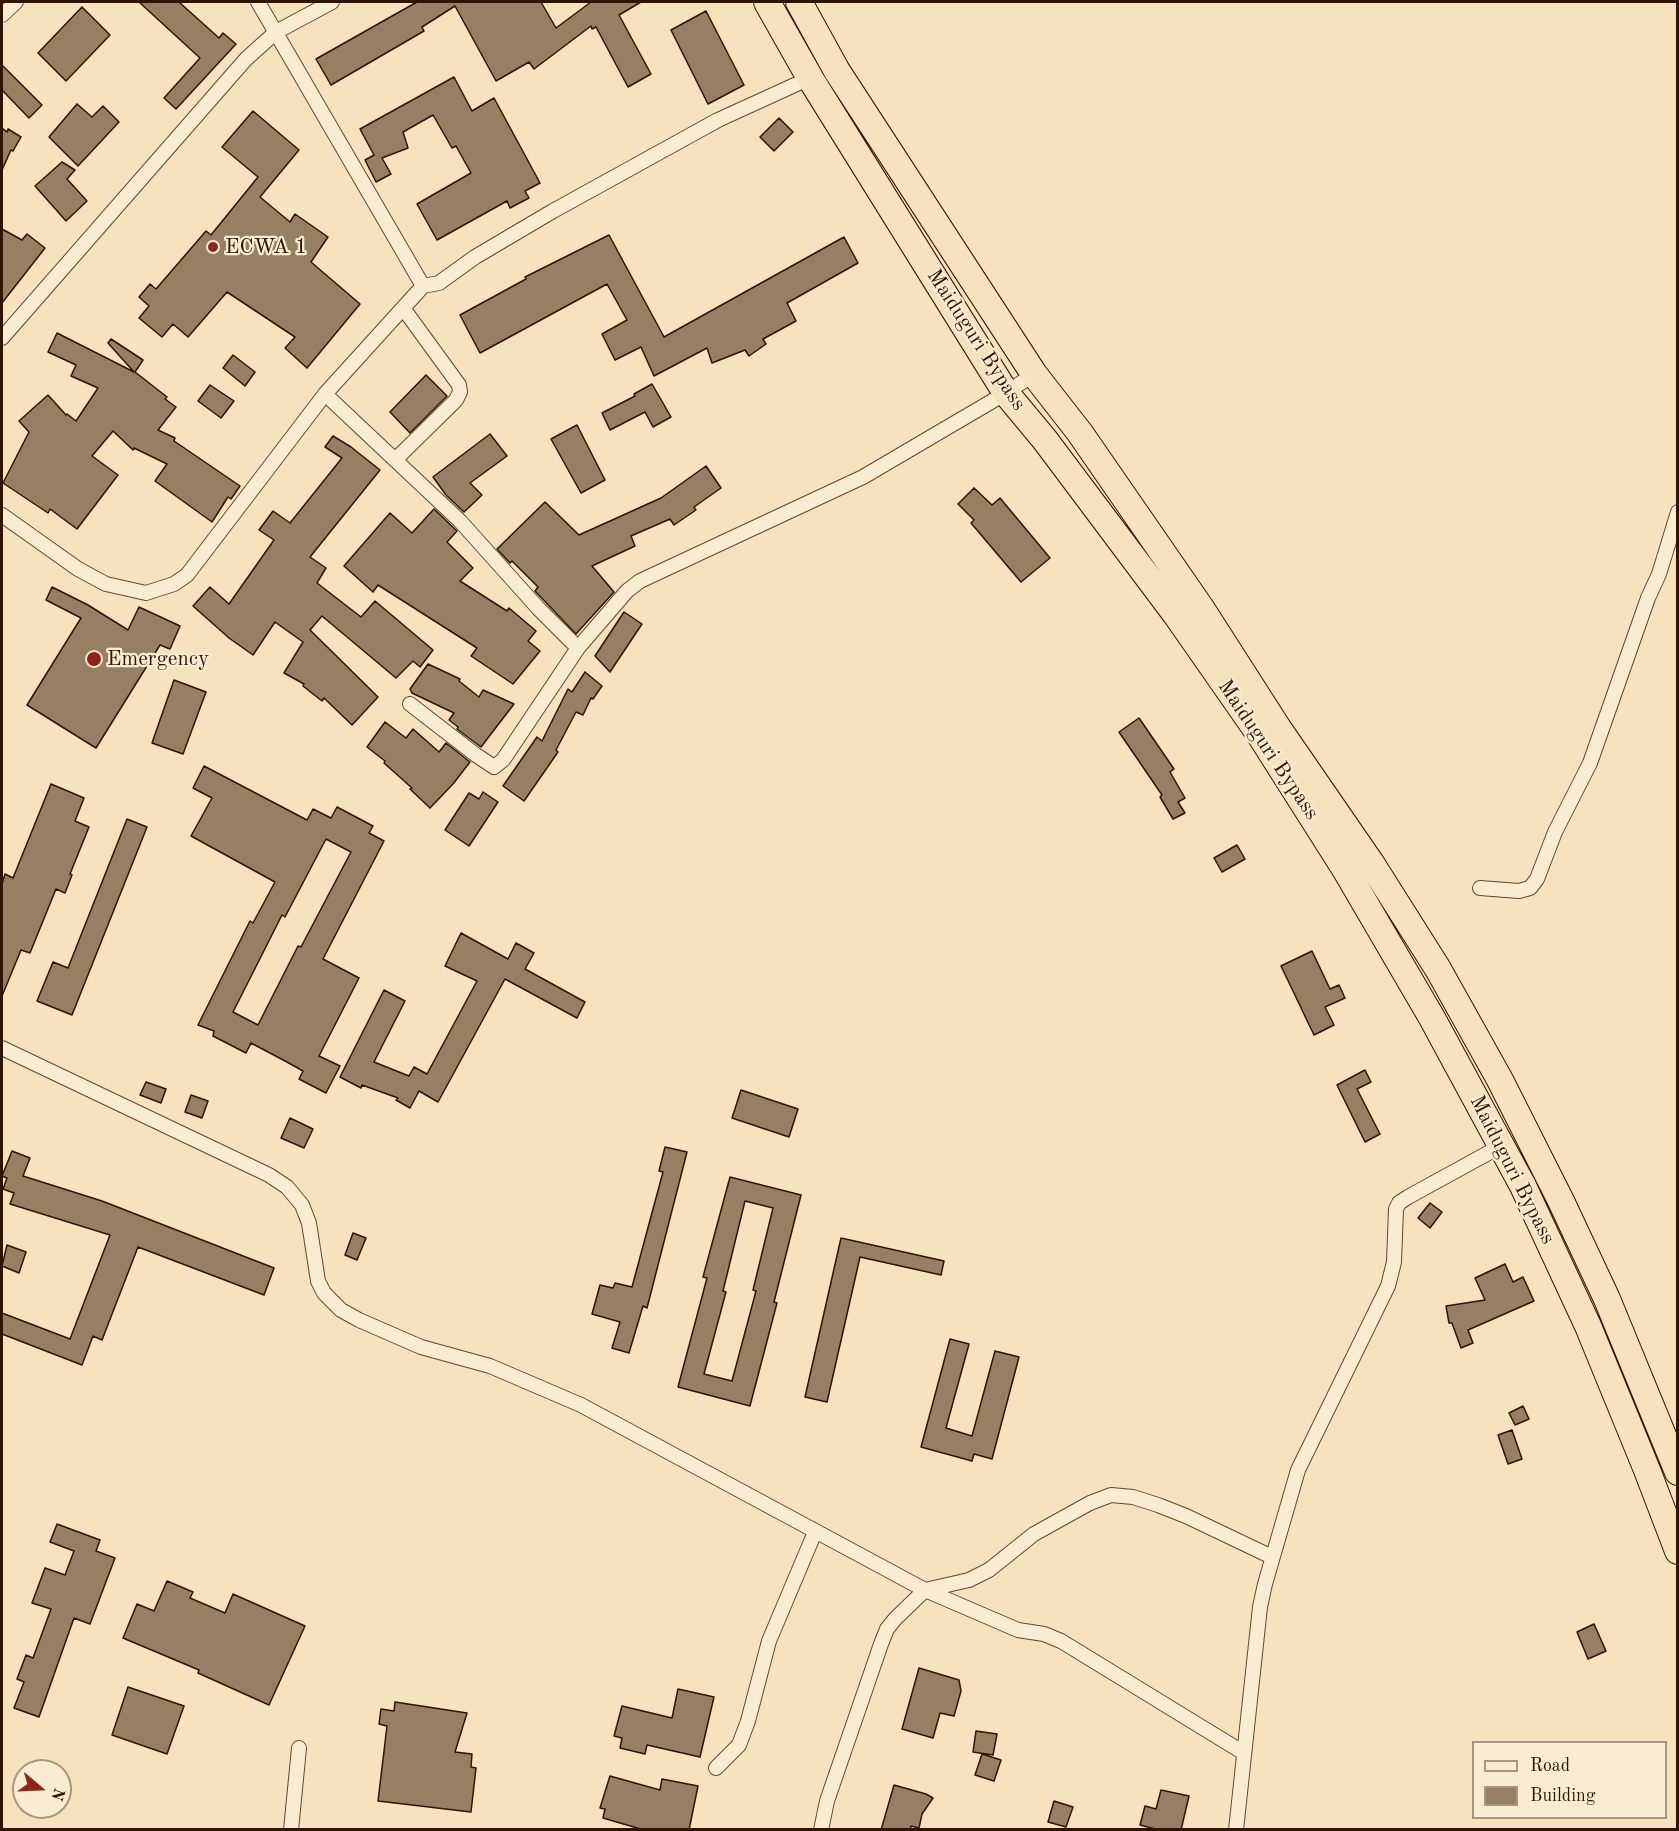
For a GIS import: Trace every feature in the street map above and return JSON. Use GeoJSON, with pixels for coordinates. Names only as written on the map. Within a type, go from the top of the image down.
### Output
{"type":"FeatureCollection","features":[{"type":"Feature","properties":{"kind":"highway","name":"Maiduguri Bypass"},"geometry":{"type":"LineString","coordinates":[[767,2],[810,78],[1006,393],[1046,440],[1163,598],[1260,735],[1346,869],[1432,1018],[1523,1186],[1588,1326],[1647,1470],[1677,1551]]}},
{"type":"Feature","properties":{"kind":"highway","name":"Maiduguri Bypass"},"geometry":{"type":"LineString","coordinates":[[799,2],[837,71],[1034,374],[1080,434],[1203,611],[1278,728],[1378,873],[1438,969],[1500,1080],[1561,1201],[1607,1299],[1677,1472]]}},
{"type":"Feature","properties":{"kind":"street"},"geometry":{"type":"LineString","coordinates":[[2,15],[16,2]]}},
{"type":"Feature","properties":{"kind":"street"},"geometry":{"type":"LineString","coordinates":[[258,2],[423,286]]}},
{"type":"Feature","properties":{"kind":"street"},"geometry":{"type":"LineString","coordinates":[[2,338],[246,59],[276,32],[332,2]]}},
{"type":"Feature","properties":{"kind":"street"},"geometry":{"type":"LineString","coordinates":[[2,515],[78,569],[106,584],[146,593],[174,584],[187,575],[326,394],[423,286],[439,284],[475,257],[553,211],[718,120],[810,78]]}},
{"type":"Feature","properties":{"kind":"street"},"geometry":{"type":"LineString","coordinates":[[396,459],[456,400],[460,392],[459,385],[403,308]]}},
{"type":"Feature","properties":{"kind":"street"},"geometry":{"type":"LineString","coordinates":[[410,704],[494,767],[504,760],[578,648],[627,591],[640,581],[863,477],[1006,393],[1034,374]]}},
{"type":"Feature","properties":{"kind":"street"},"geometry":{"type":"LineString","coordinates":[[326,394],[460,521],[538,608],[578,648]]}},
{"type":"Feature","properties":{"kind":"street"},"geometry":{"type":"LineString","coordinates":[[1480,888],[1519,891],[1530,888],[1537,879],[1555,832],[1590,763],[1648,598],[1659,574],[1677,512]]}},
{"type":"Feature","properties":{"kind":"street"},"geometry":{"type":"LineString","coordinates":[[2,1048],[270,1175],[287,1187],[302,1204],[309,1223],[318,1281],[324,1293],[341,1310],[421,1347],[490,1366],[582,1405],[925,1590],[1018,1630],[1044,1634],[1061,1641],[1244,1753]]}},
{"type":"Feature","properties":{"kind":"street"},"geometry":{"type":"LineString","coordinates":[[1236,1830],[1260,1607],[1272,1557],[1298,1470],[1388,1286],[1394,1262],[1396,1209],[1399,1203],[1501,1146]]}},
{"type":"Feature","properties":{"kind":"street"},"geometry":{"type":"LineString","coordinates":[[820,1830],[826,1801],[887,1629],[925,1590],[969,1580],[989,1570],[1034,1534],[1090,1503],[1111,1495],[1133,1497],[1158,1505],[1272,1557]]}},
{"type":"Feature","properties":{"kind":"street"},"geometry":{"type":"LineString","coordinates":[[716,1768],[739,1745],[748,1721],[769,1641],[815,1532]]}},
{"type":"Feature","properties":{"kind":"street"},"geometry":{"type":"LineString","coordinates":[[291,1830],[299,1748]]}},
{"type":"Feature","properties":{"kind":"building"},"geometry":{"type":"Polygon","coordinates":[[[139,2],[179,2],[219,38],[223,33],[236,44],[176,109],[164,98],[200,58],[139,2]]]}},
{"type":"Feature","properties":{"kind":"building"},"geometry":{"type":"Polygon","coordinates":[[[417,2],[541,2],[556,28],[591,2],[641,2],[619,15],[651,74],[628,87],[596,27],[592,29],[591,26],[534,69],[529,62],[496,81],[455,6],[422,27],[424,31],[331,85],[316,59],[417,2]]]}},
{"type":"Feature","properties":{"kind":"building"},"geometry":{"type":"Polygon","coordinates":[[[82,7],[110,35],[66,81],[38,53],[82,7]]]}},
{"type":"Feature","properties":{"kind":"building"},"geometry":{"type":"Polygon","coordinates":[[[706,11],[744,85],[708,104],[671,30],[706,11]]]}},
{"type":"Feature","properties":{"kind":"building"},"geometry":{"type":"Polygon","coordinates":[[[2,65],[42,105],[29,118],[2,90],[2,65]]]}},
{"type":"Feature","properties":{"kind":"building"},"geometry":{"type":"Polygon","coordinates":[[[454,77],[472,111],[494,98],[540,183],[525,191],[529,198],[510,208],[507,201],[437,240],[417,204],[471,173],[456,146],[452,148],[433,115],[403,132],[408,148],[382,158],[391,174],[376,182],[365,160],[374,155],[360,129],[454,77]]]}},
{"type":"Feature","properties":{"kind":"building"},"geometry":{"type":"Polygon","coordinates":[[[77,104],[92,117],[103,106],[119,122],[78,166],[49,137],[77,104]]]}},
{"type":"Feature","properties":{"kind":"building"},"geometry":{"type":"Polygon","coordinates":[[[253,111],[299,150],[260,197],[290,222],[295,214],[328,237],[311,262],[360,304],[307,368],[285,348],[295,337],[227,292],[188,337],[173,324],[162,337],[139,318],[149,306],[139,297],[150,284],[156,289],[206,231],[211,235],[258,177],[222,147],[253,111]]]}},
{"type":"Feature","properties":{"kind":"building"},"geometry":{"type":"Polygon","coordinates":[[[779,118],[793,132],[774,151],[760,137],[779,118]]]}},
{"type":"Feature","properties":{"kind":"building"},"geometry":{"type":"Polygon","coordinates":[[[2,128],[21,137],[13,151],[11,150],[2,170],[2,128]]]}},
{"type":"Feature","properties":{"kind":"building"},"geometry":{"type":"Polygon","coordinates":[[[62,162],[75,170],[67,179],[87,201],[66,221],[35,186],[62,162]]]}},
{"type":"Feature","properties":{"kind":"building"},"geometry":{"type":"Polygon","coordinates":[[[2,229],[22,240],[27,234],[45,248],[2,303],[2,229]]]}},
{"type":"Feature","properties":{"kind":"building"},"geometry":{"type":"Polygon","coordinates":[[[609,235],[664,337],[844,237],[858,263],[787,303],[796,321],[763,339],[766,344],[749,356],[745,350],[712,363],[707,348],[654,376],[641,347],[615,360],[602,334],[627,320],[607,284],[480,353],[460,315],[526,279],[525,277],[609,235]]]}},
{"type":"Feature","properties":{"kind":"building"},"geometry":{"type":"Polygon","coordinates":[[[57,333],[134,372],[108,343],[111,339],[143,360],[135,372],[176,407],[158,430],[175,438],[174,441],[240,486],[231,499],[228,497],[212,522],[155,481],[167,464],[134,448],[133,450],[113,431],[92,456],[118,475],[77,529],[50,509],[48,513],[3,483],[29,432],[19,421],[48,395],[66,415],[76,421],[98,388],[71,376],[76,365],[48,352],[57,333]]]}},
{"type":"Feature","properties":{"kind":"building"},"geometry":{"type":"Polygon","coordinates":[[[233,355],[255,372],[245,386],[223,368],[233,355]]]}},
{"type":"Feature","properties":{"kind":"building"},"geometry":{"type":"Polygon","coordinates":[[[426,375],[447,396],[410,433],[390,412],[426,375]]]}},
{"type":"Feature","properties":{"kind":"building"},"geometry":{"type":"Polygon","coordinates":[[[652,384],[671,417],[653,427],[645,412],[610,430],[602,413],[635,396],[634,394],[652,384]]]}},
{"type":"Feature","properties":{"kind":"building"},"geometry":{"type":"Polygon","coordinates":[[[210,385],[234,401],[221,418],[198,401],[210,385]]]}},
{"type":"Feature","properties":{"kind":"building"},"geometry":{"type":"Polygon","coordinates":[[[577,425],[605,480],[581,493],[551,439],[577,425]]]}},
{"type":"Feature","properties":{"kind":"building"},"geometry":{"type":"Polygon","coordinates":[[[490,434],[507,456],[470,483],[482,495],[464,512],[446,495],[433,477],[490,434]]]}},
{"type":"Feature","properties":{"kind":"building"},"geometry":{"type":"Polygon","coordinates":[[[333,436],[380,470],[310,557],[326,568],[317,583],[361,617],[375,601],[433,650],[420,667],[413,661],[396,678],[322,616],[310,630],[378,697],[352,725],[324,698],[322,701],[303,686],[304,684],[284,673],[303,642],[275,622],[253,655],[229,638],[193,606],[210,587],[229,604],[274,540],[259,530],[273,511],[290,523],[342,458],[325,447],[333,436]]]}},
{"type":"Feature","properties":{"kind":"building"},"geometry":{"type":"Polygon","coordinates":[[[706,466],[721,488],[694,507],[696,510],[674,525],[670,519],[631,536],[635,546],[592,566],[614,592],[576,634],[535,591],[538,587],[497,549],[545,502],[579,535],[661,498],[706,466]]]}},
{"type":"Feature","properties":{"kind":"building"},"geometry":{"type":"Polygon","coordinates":[[[974,488],[992,505],[1000,498],[1050,558],[1021,582],[971,523],[974,520],[958,504],[974,488]]]}},
{"type":"Feature","properties":{"kind":"building"},"geometry":{"type":"Polygon","coordinates":[[[434,509],[457,531],[447,542],[473,568],[460,581],[507,611],[509,608],[536,631],[528,641],[540,651],[513,684],[471,656],[477,648],[378,585],[373,592],[344,566],[390,513],[412,533],[434,509]]]}},
{"type":"Feature","properties":{"kind":"building"},"geometry":{"type":"Polygon","coordinates":[[[52,587],[88,605],[128,630],[139,607],[180,626],[170,649],[160,645],[96,748],[27,705],[81,618],[46,600],[52,587]]]}},
{"type":"Feature","properties":{"kind":"building"},"geometry":{"type":"Polygon","coordinates":[[[624,612],[642,624],[610,672],[595,656],[624,612]]]}},
{"type":"Feature","properties":{"kind":"building"},"geometry":{"type":"Polygon","coordinates":[[[428,664],[460,679],[459,681],[479,697],[483,690],[514,704],[481,747],[449,720],[454,713],[412,693],[410,689],[428,664]]]}},
{"type":"Feature","properties":{"kind":"building"},"geometry":{"type":"Polygon","coordinates":[[[585,672],[602,686],[593,699],[591,698],[583,715],[576,712],[556,750],[558,752],[524,801],[503,786],[537,737],[542,741],[568,689],[572,692],[585,672]]]}},
{"type":"Feature","properties":{"kind":"building"},"geometry":{"type":"Polygon","coordinates":[[[174,680],[206,692],[183,754],[152,743],[174,680]]]}},
{"type":"Feature","properties":{"kind":"building"},"geometry":{"type":"Polygon","coordinates":[[[1139,718],[1174,769],[1170,772],[1185,798],[1178,802],[1185,813],[1173,819],[1160,797],[1162,795],[1119,732],[1139,718]]]}},
{"type":"Feature","properties":{"kind":"building"},"geometry":{"type":"Polygon","coordinates":[[[385,722],[406,738],[413,729],[439,752],[446,743],[470,762],[430,808],[384,763],[385,761],[367,747],[385,722]]]}},
{"type":"Feature","properties":{"kind":"building"},"geometry":{"type":"Polygon","coordinates":[[[204,766],[307,820],[313,809],[331,818],[337,807],[373,826],[369,833],[384,841],[323,959],[359,978],[319,1056],[340,1066],[326,1093],[299,1079],[303,1071],[287,1062],[251,1043],[246,1053],[213,1036],[214,1031],[198,1025],[250,921],[253,923],[275,882],[191,836],[212,798],[193,788],[204,766]],[[326,839],[285,917],[282,915],[233,1012],[258,1025],[298,946],[301,947],[351,852],[326,839]]]}},
{"type":"Feature","properties":{"kind":"building"},"geometry":{"type":"Polygon","coordinates":[[[51,784],[84,798],[75,821],[89,827],[65,893],[56,889],[30,953],[21,950],[2,996],[2,884],[5,874],[13,878],[51,784]]]}},
{"type":"Feature","properties":{"kind":"building"},"geometry":{"type":"Polygon","coordinates":[[[483,792],[498,802],[469,846],[445,830],[469,793],[479,799],[483,792]]]}},
{"type":"Feature","properties":{"kind":"building"},"geometry":{"type":"Polygon","coordinates":[[[127,819],[147,827],[72,1015],[37,1001],[53,962],[68,968],[127,819]]]}},
{"type":"Feature","properties":{"kind":"building"},"geometry":{"type":"Polygon","coordinates":[[[1237,845],[1245,859],[1222,872],[1214,858],[1237,845]]]}},
{"type":"Feature","properties":{"kind":"building"},"geometry":{"type":"Polygon","coordinates":[[[461,933],[508,959],[516,943],[534,953],[525,969],[585,1002],[577,1018],[505,979],[438,1102],[419,1091],[410,1108],[396,1100],[398,1098],[362,1085],[361,1088],[340,1077],[384,990],[405,1001],[374,1062],[409,1076],[414,1067],[427,1074],[477,981],[445,966],[461,933]]]}},
{"type":"Feature","properties":{"kind":"building"},"geometry":{"type":"Polygon","coordinates":[[[1312,951],[1330,989],[1339,985],[1345,998],[1325,1007],[1334,1025],[1314,1035],[1281,966],[1312,951]]]}},
{"type":"Feature","properties":{"kind":"building"},"geometry":{"type":"Polygon","coordinates":[[[1365,1070],[1371,1082],[1357,1089],[1380,1134],[1365,1142],[1337,1085],[1365,1070]]]}},
{"type":"Feature","properties":{"kind":"building"},"geometry":{"type":"Polygon","coordinates":[[[146,1082],[166,1089],[161,1103],[140,1095],[146,1082]]]}},
{"type":"Feature","properties":{"kind":"building"},"geometry":{"type":"Polygon","coordinates":[[[741,1090],[798,1109],[789,1137],[732,1118],[741,1090]]]}},
{"type":"Feature","properties":{"kind":"building"},"geometry":{"type":"Polygon","coordinates":[[[191,1095],[208,1101],[202,1118],[185,1112],[191,1095]]]}},
{"type":"Feature","properties":{"kind":"building"},"geometry":{"type":"Polygon","coordinates":[[[290,1118],[313,1129],[304,1148],[281,1138],[290,1118]]]}},
{"type":"Feature","properties":{"kind":"building"},"geometry":{"type":"Polygon","coordinates":[[[665,1147],[687,1152],[647,1308],[643,1306],[629,1353],[612,1348],[620,1322],[592,1314],[600,1285],[613,1288],[615,1283],[632,1287],[663,1172],[659,1171],[665,1147]]]}},
{"type":"Feature","properties":{"kind":"building"},"geometry":{"type":"Polygon","coordinates":[[[12,1151],[30,1158],[23,1176],[102,1201],[274,1268],[264,1295],[138,1247],[102,1340],[93,1336],[82,1365],[2,1334],[2,1313],[70,1339],[110,1235],[10,1204],[14,1193],[3,1189],[7,1178],[2,1176],[12,1151]]]}},
{"type":"Feature","properties":{"kind":"building"},"geometry":{"type":"Polygon","coordinates":[[[730,1177],[801,1195],[774,1302],[777,1303],[750,1406],[678,1387],[707,1278],[703,1277],[730,1177]],[[745,1201],[723,1291],[726,1292],[704,1374],[732,1381],[756,1291],[753,1290],[773,1208],[745,1201]]]}},
{"type":"Feature","properties":{"kind":"building"},"geometry":{"type":"Polygon","coordinates":[[[1430,1203],[1442,1212],[1430,1228],[1418,1218],[1430,1203]]]}},
{"type":"Feature","properties":{"kind":"building"},"geometry":{"type":"Polygon","coordinates":[[[353,1233],[366,1238],[357,1260],[345,1255],[353,1233]]]}},
{"type":"Feature","properties":{"kind":"building"},"geometry":{"type":"Polygon","coordinates":[[[841,1238],[944,1261],[941,1275],[860,1257],[827,1402],[805,1397],[841,1238]]]}},
{"type":"Feature","properties":{"kind":"building"},"geometry":{"type":"Polygon","coordinates":[[[7,1245],[26,1252],[19,1273],[2,1266],[7,1245]]]}},
{"type":"Feature","properties":{"kind":"building"},"geometry":{"type":"Polygon","coordinates":[[[1505,1264],[1513,1282],[1523,1277],[1534,1301],[1468,1330],[1473,1343],[1461,1348],[1452,1323],[1449,1323],[1446,1306],[1485,1300],[1475,1278],[1505,1264]]]}},
{"type":"Feature","properties":{"kind":"building"},"geometry":{"type":"Polygon","coordinates":[[[950,1339],[969,1344],[946,1428],[972,1436],[995,1351],[1019,1357],[992,1459],[974,1454],[972,1461],[921,1447],[950,1339]]]}},
{"type":"Feature","properties":{"kind":"building"},"geometry":{"type":"Polygon","coordinates":[[[1523,1406],[1529,1419],[1515,1425],[1509,1413],[1523,1406]]]}},
{"type":"Feature","properties":{"kind":"building"},"geometry":{"type":"Polygon","coordinates":[[[1512,1430],[1522,1459],[1508,1464],[1498,1435],[1512,1430]]]}},
{"type":"Feature","properties":{"kind":"building"},"geometry":{"type":"Polygon","coordinates":[[[57,1524],[100,1540],[96,1551],[115,1558],[90,1624],[74,1618],[39,1717],[14,1708],[24,1682],[17,1679],[26,1655],[33,1658],[51,1609],[32,1603],[45,1568],[65,1575],[74,1551],[50,1542],[57,1524]]]}},
{"type":"Feature","properties":{"kind":"building"},"geometry":{"type":"Polygon","coordinates":[[[167,1581],[193,1592],[190,1598],[225,1613],[233,1594],[305,1626],[269,1705],[198,1673],[199,1670],[123,1638],[137,1604],[154,1611],[167,1581]]]}},
{"type":"Feature","properties":{"kind":"building"},"geometry":{"type":"Polygon","coordinates":[[[1594,1624],[1606,1651],[1588,1659],[1577,1632],[1594,1624]]]}},
{"type":"Feature","properties":{"kind":"building"},"geometry":{"type":"Polygon","coordinates":[[[919,1668],[959,1680],[961,1691],[954,1716],[940,1713],[933,1738],[902,1729],[919,1668]]]}},
{"type":"Feature","properties":{"kind":"building"},"geometry":{"type":"Polygon","coordinates":[[[128,1687],[184,1706],[167,1754],[112,1735],[128,1687]]]}},
{"type":"Feature","properties":{"kind":"building"},"geometry":{"type":"Polygon","coordinates":[[[678,1689],[714,1697],[700,1757],[647,1745],[645,1754],[620,1748],[622,1738],[614,1736],[622,1706],[672,1718],[678,1689]]]}},
{"type":"Feature","properties":{"kind":"building"},"geometry":{"type":"Polygon","coordinates":[[[395,1702],[467,1713],[455,1752],[472,1754],[471,1767],[476,1768],[471,1812],[378,1801],[387,1726],[379,1724],[381,1709],[394,1711],[395,1702]]]}},
{"type":"Feature","properties":{"kind":"building"},"geometry":{"type":"Polygon","coordinates":[[[976,1731],[997,1734],[993,1755],[973,1752],[976,1731]]]}},
{"type":"Feature","properties":{"kind":"building"},"geometry":{"type":"Polygon","coordinates":[[[982,1754],[1001,1760],[994,1781],[975,1775],[982,1754]]]}},
{"type":"Feature","properties":{"kind":"building"},"geometry":{"type":"Polygon","coordinates":[[[610,1776],[660,1790],[662,1779],[698,1786],[689,1830],[644,1830],[603,1818],[605,1809],[600,1808],[610,1776]]]}},
{"type":"Feature","properties":{"kind":"building"},"geometry":{"type":"Polygon","coordinates":[[[894,1785],[933,1798],[922,1814],[919,1828],[911,1826],[910,1830],[881,1830],[894,1785]]]}},
{"type":"Feature","properties":{"kind":"building"},"geometry":{"type":"Polygon","coordinates":[[[1161,1790],[1189,1796],[1181,1830],[1159,1830],[1140,1825],[1145,1806],[1156,1809],[1161,1790]]]}},
{"type":"Feature","properties":{"kind":"building"},"geometry":{"type":"Polygon","coordinates":[[[1054,1801],[1073,1807],[1066,1827],[1048,1822],[1054,1801]]]}},
{"type":"Feature","properties":{"kind":"place","name":"ECWA 1"},"geometry":{"type":"Point","coordinates":[213,247]}},
{"type":"Feature","properties":{"kind":"place","name":"Emergency"},"geometry":{"type":"Point","coordinates":[94,659]}}]}
